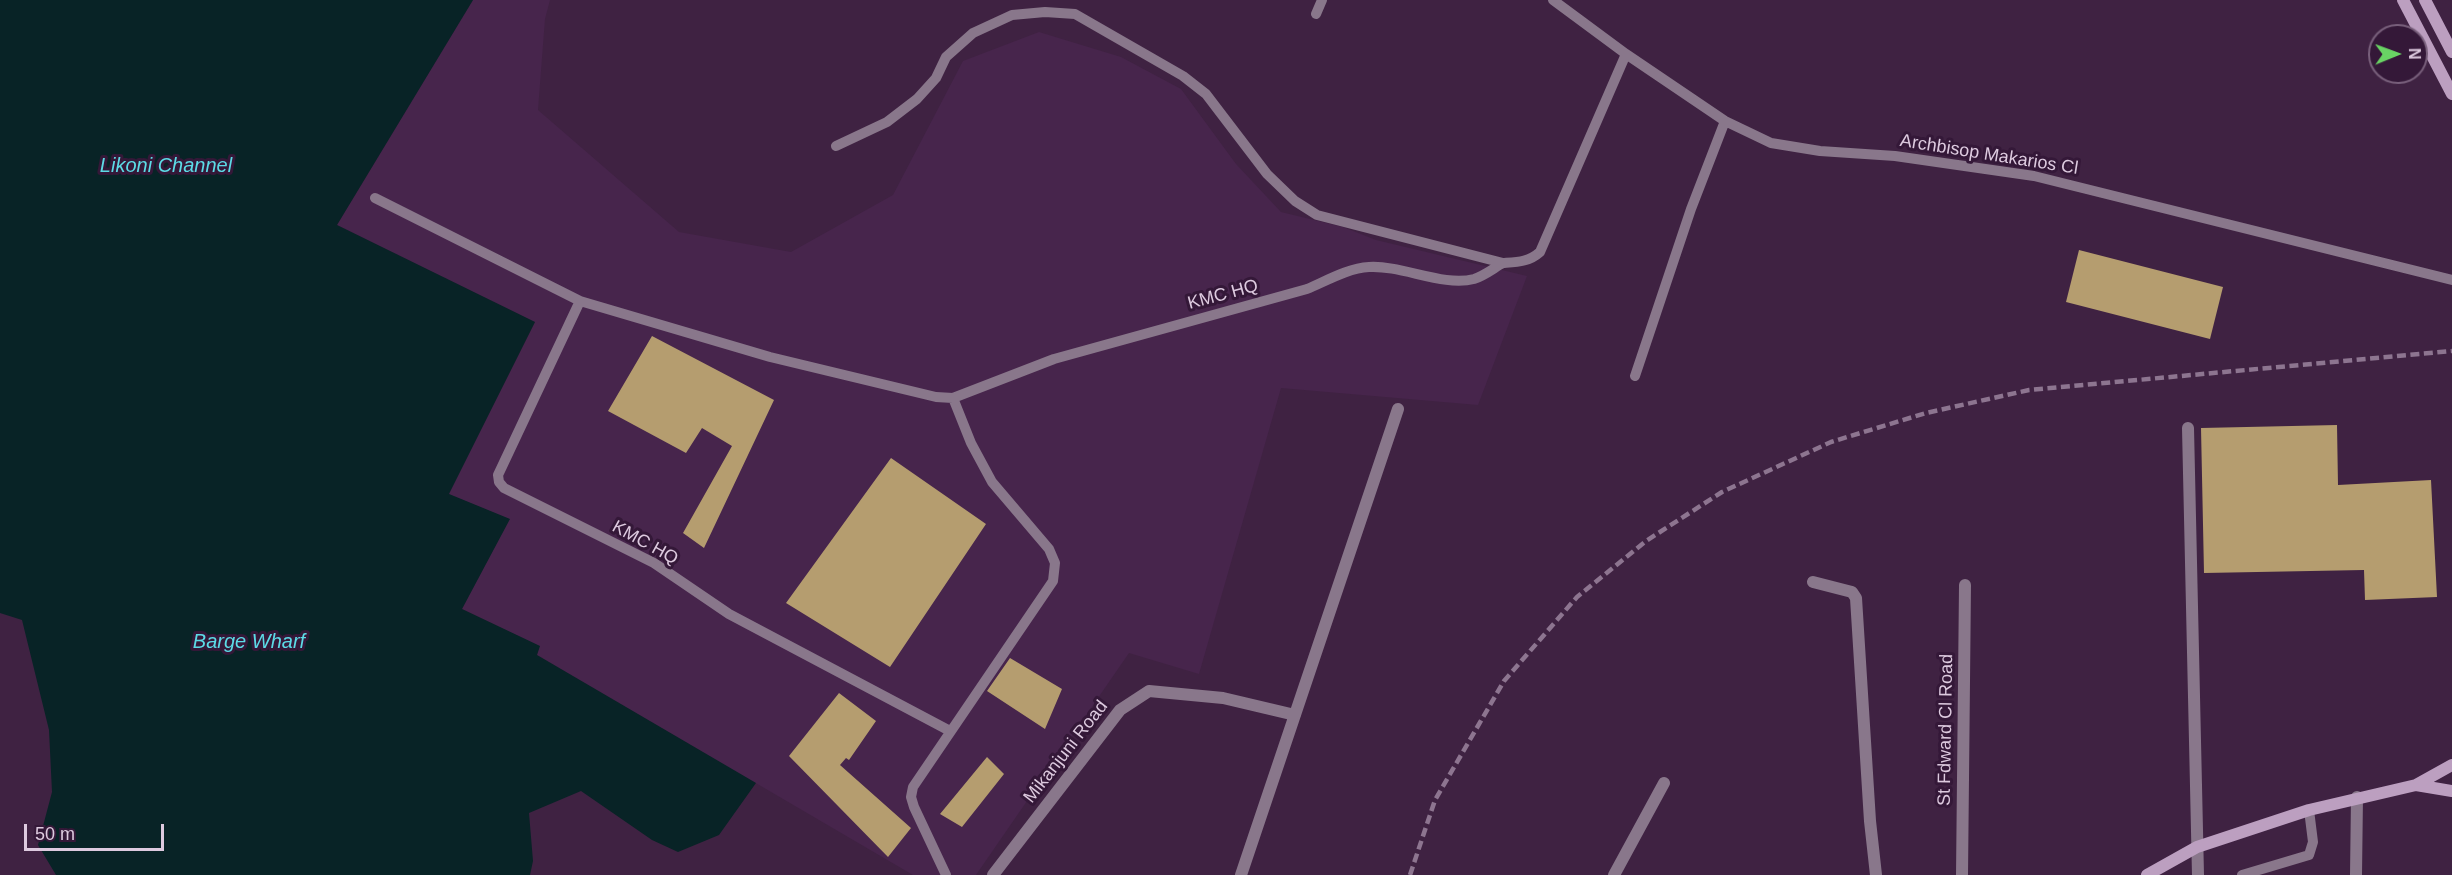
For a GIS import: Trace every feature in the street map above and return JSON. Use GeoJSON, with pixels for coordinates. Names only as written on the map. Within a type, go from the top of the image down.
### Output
{"type":"FeatureCollection","features":[{"type":"Feature","properties":{"kind":"street"},"geometry":{"type":"LineString","coordinates":[[2403,0],[2452,94]]}},
{"type":"Feature","properties":{"kind":"street"},"geometry":{"type":"LineString","coordinates":[[2425,0],[2452,52]]}},
{"type":"Feature","properties":{"kind":"street"},"geometry":{"type":"LineString","coordinates":[[1241,875],[1398,410]]}},
{"type":"Feature","properties":{"kind":"street"},"geometry":{"type":"LineString","coordinates":[[2188,428],[2198,875]]}},
{"type":"Feature","properties":{"kind":"street"},"geometry":{"type":"LineString","coordinates":[[1813,582],[1852,592],[1856,598],[1869,809],[1876,875]]}},
{"type":"Feature","properties":{"kind":"street","name":"St Fdward Cl Road"},"geometry":{"type":"LineString","coordinates":[[1962,875],[1965,585]]}},
{"type":"Feature","properties":{"kind":"street","name":"Mikanjuni Road"},"geometry":{"type":"LineString","coordinates":[[993,875],[1120,710],[1149,691],[1223,698],[1295,715]]}},
{"type":"Feature","properties":{"kind":"street"},"geometry":{"type":"LineString","coordinates":[[2147,875],[2198,847],[2309,810],[2416,785],[2452,765]]}},
{"type":"Feature","properties":{"kind":"street"},"geometry":{"type":"LineString","coordinates":[[1614,875],[1664,783]]}},
{"type":"Feature","properties":{"kind":"street"},"geometry":{"type":"LineString","coordinates":[[2416,785],[2452,791]]}},
{"type":"Feature","properties":{"kind":"street"},"geometry":{"type":"LineString","coordinates":[[2356,875],[2357,797]]}},
{"type":"Feature","properties":{"kind":"lane"},"geometry":{"type":"LineString","coordinates":[[1316,14],[1323,0]]}},
{"type":"Feature","properties":{"kind":"lane","name":"Archbisop Makarios Cl"},"geometry":{"type":"LineString","coordinates":[[1553,0],[1626,54],[1725,121],[1770,143],[1820,151],[1895,156],[1978,167],[2082,187],[2452,280]]}},
{"type":"Feature","properties":{"kind":"lane"},"geometry":{"type":"LineString","coordinates":[[836,146],[887,122],[917,99],[936,78],[946,57],[974,33],[1012,15],[1045,12],[1075,14],[1183,76],[1206,94],[1267,174],[1295,201],[1317,215],[1503,263],[1523,262],[1534,258],[1540,252],[1626,54]]}},
{"type":"Feature","properties":{"kind":"lane"},"geometry":{"type":"LineString","coordinates":[[1635,376],[1691,209],[1725,121]]}},
{"type":"Feature","properties":{"kind":"lane","name":"KMC HQ"},"geometry":{"type":"LineString","coordinates":[[375,198],[579,301],[770,357],[926,395],[953,398],[1054,359],[1307,289],[1336,276],[1368,267],[1408,271],[1462,281],[1477,278],[1503,263]]}},
{"type":"Feature","properties":{"kind":"lane","name":"KMC HQ"},"geometry":{"type":"LineString","coordinates":[[579,301],[498,475],[499,482],[504,488],[654,563],[729,614],[950,731]]}},
{"type":"Feature","properties":{"kind":"lane"},"geometry":{"type":"LineString","coordinates":[[946,875],[914,807],[911,796],[913,787],[1053,581],[1055,563],[1048,549],[992,482],[971,443],[953,398]]}},
{"type":"Feature","properties":{"kind":"lane"},"geometry":{"type":"LineString","coordinates":[[2242,875],[2309,855],[2313,842],[2309,810]]}},
{"type":"Feature","properties":{"kind":"shaded area"},"geometry":{"type":"Polygon","coordinates":[[[473,0],[550,0],[545,19],[538,110],[679,232],[791,252],[893,195],[963,61],[1039,32],[1121,57],[1181,89],[1236,164],[1281,212],[1343,227],[1376,240],[1527,276],[1478,405],[1281,388],[1199,674],[1129,653],[976,875],[913,875],[537,655],[539,646],[462,609],[509,519],[448,494],[535,322],[337,225],[473,0]]]}},
{"type":"Feature","properties":{"kind":"water","name":"Barge Wharf"},"geometry":{"type":"Polygon","coordinates":[[[0,0],[473,0],[337,225],[535,322],[449,494],[510,519],[462,609],[540,646],[537,655],[756,783],[719,835],[678,852],[652,840],[581,791],[529,813],[533,861],[530,875],[56,875],[38,845],[52,792],[49,730],[22,620],[0,613],[0,0]]]}},
{"type":"Feature","properties":{"kind":"building"},"geometry":{"type":"Polygon","coordinates":[[[2079,250],[2223,287],[2210,339],[2066,302],[2079,250]]]}},
{"type":"Feature","properties":{"kind":"building"},"geometry":{"type":"Polygon","coordinates":[[[652,336],[774,400],[704,548],[683,533],[732,446],[702,428],[686,453],[608,411],[652,336]]]}},
{"type":"Feature","properties":{"kind":"building"},"geometry":{"type":"Polygon","coordinates":[[[2337,425],[2338,485],[2431,480],[2437,597],[2365,600],[2364,570],[2204,573],[2201,428],[2337,425]]]}},
{"type":"Feature","properties":{"kind":"building"},"geometry":{"type":"Polygon","coordinates":[[[891,458],[986,524],[890,667],[786,603],[891,458]]]}},
{"type":"Feature","properties":{"kind":"building"},"geometry":{"type":"Polygon","coordinates":[[[1010,658],[1062,689],[1045,729],[987,691],[1010,658]]]}},
{"type":"Feature","properties":{"kind":"building"},"geometry":{"type":"Polygon","coordinates":[[[839,693],[876,721],[849,760],[846,758],[840,765],[911,828],[888,857],[789,756],[839,693]]]}},
{"type":"Feature","properties":{"kind":"building"},"geometry":{"type":"Polygon","coordinates":[[[987,757],[1004,774],[962,827],[940,814],[987,757]]]}},
{"type":"Feature","properties":{"kind":"railway"},"geometry":{"type":"LineString","coordinates":[[1410,875],[1435,800],[1504,681],[1577,597],[1646,541],[1722,492],[1831,442],[1926,413],[2029,390],[2452,351]]}},
{"type":"Feature","properties":{"kind":"water label","name":"Likoni Channel"},"geometry":{"type":"Point","coordinates":[166,166]}}]}
